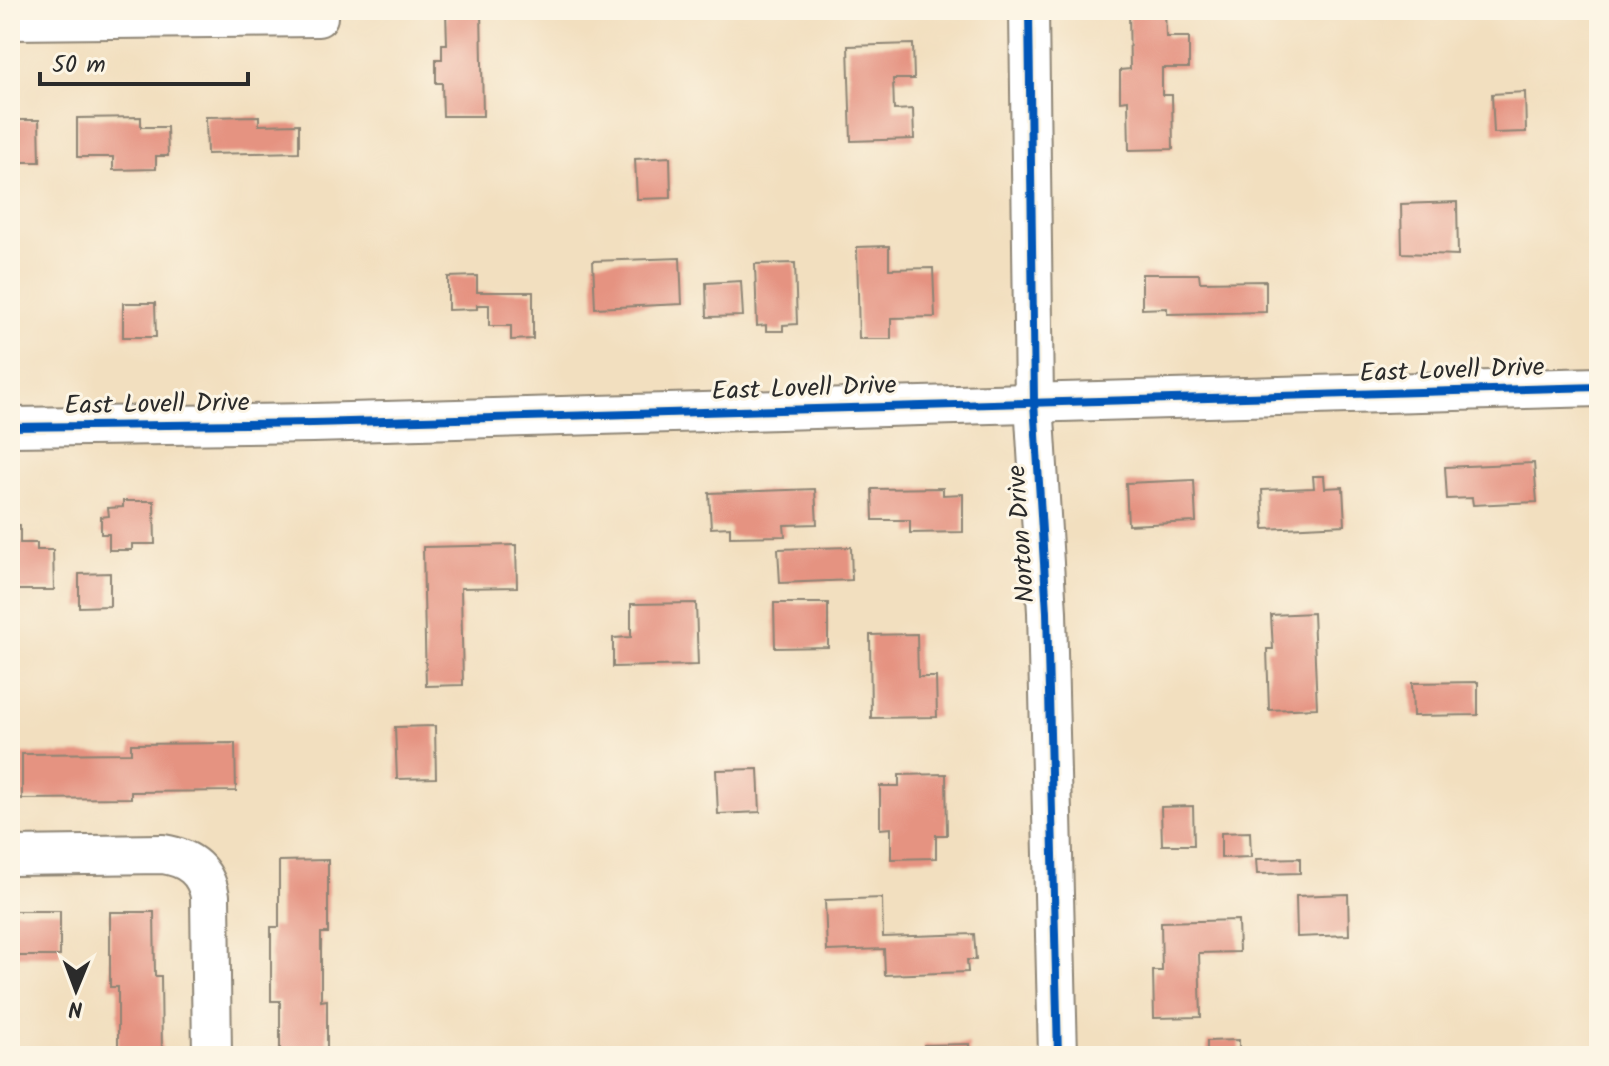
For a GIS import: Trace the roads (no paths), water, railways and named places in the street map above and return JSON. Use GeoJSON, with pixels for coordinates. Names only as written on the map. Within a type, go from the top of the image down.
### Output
{"type":"FeatureCollection","features":[{"type":"Feature","properties":{"kind":"street","name":"Norton Drive"},"geometry":{"type":"LineString","coordinates":[[1029,10],[1034,402],[1047,612],[1058,1056]]}},
{"type":"Feature","properties":{"kind":"street"},"geometry":{"type":"LineString","coordinates":[[10,20],[318,17]]}},
{"type":"Feature","properties":{"kind":"street","name":"East Lovell Drive"},"geometry":{"type":"LineString","coordinates":[[10,427],[282,424],[1599,387]]}},
{"type":"Feature","properties":{"kind":"street"},"geometry":{"type":"LineString","coordinates":[[10,856],[163,854],[185,859],[195,866],[207,884],[210,896],[212,1056]]}}]}
